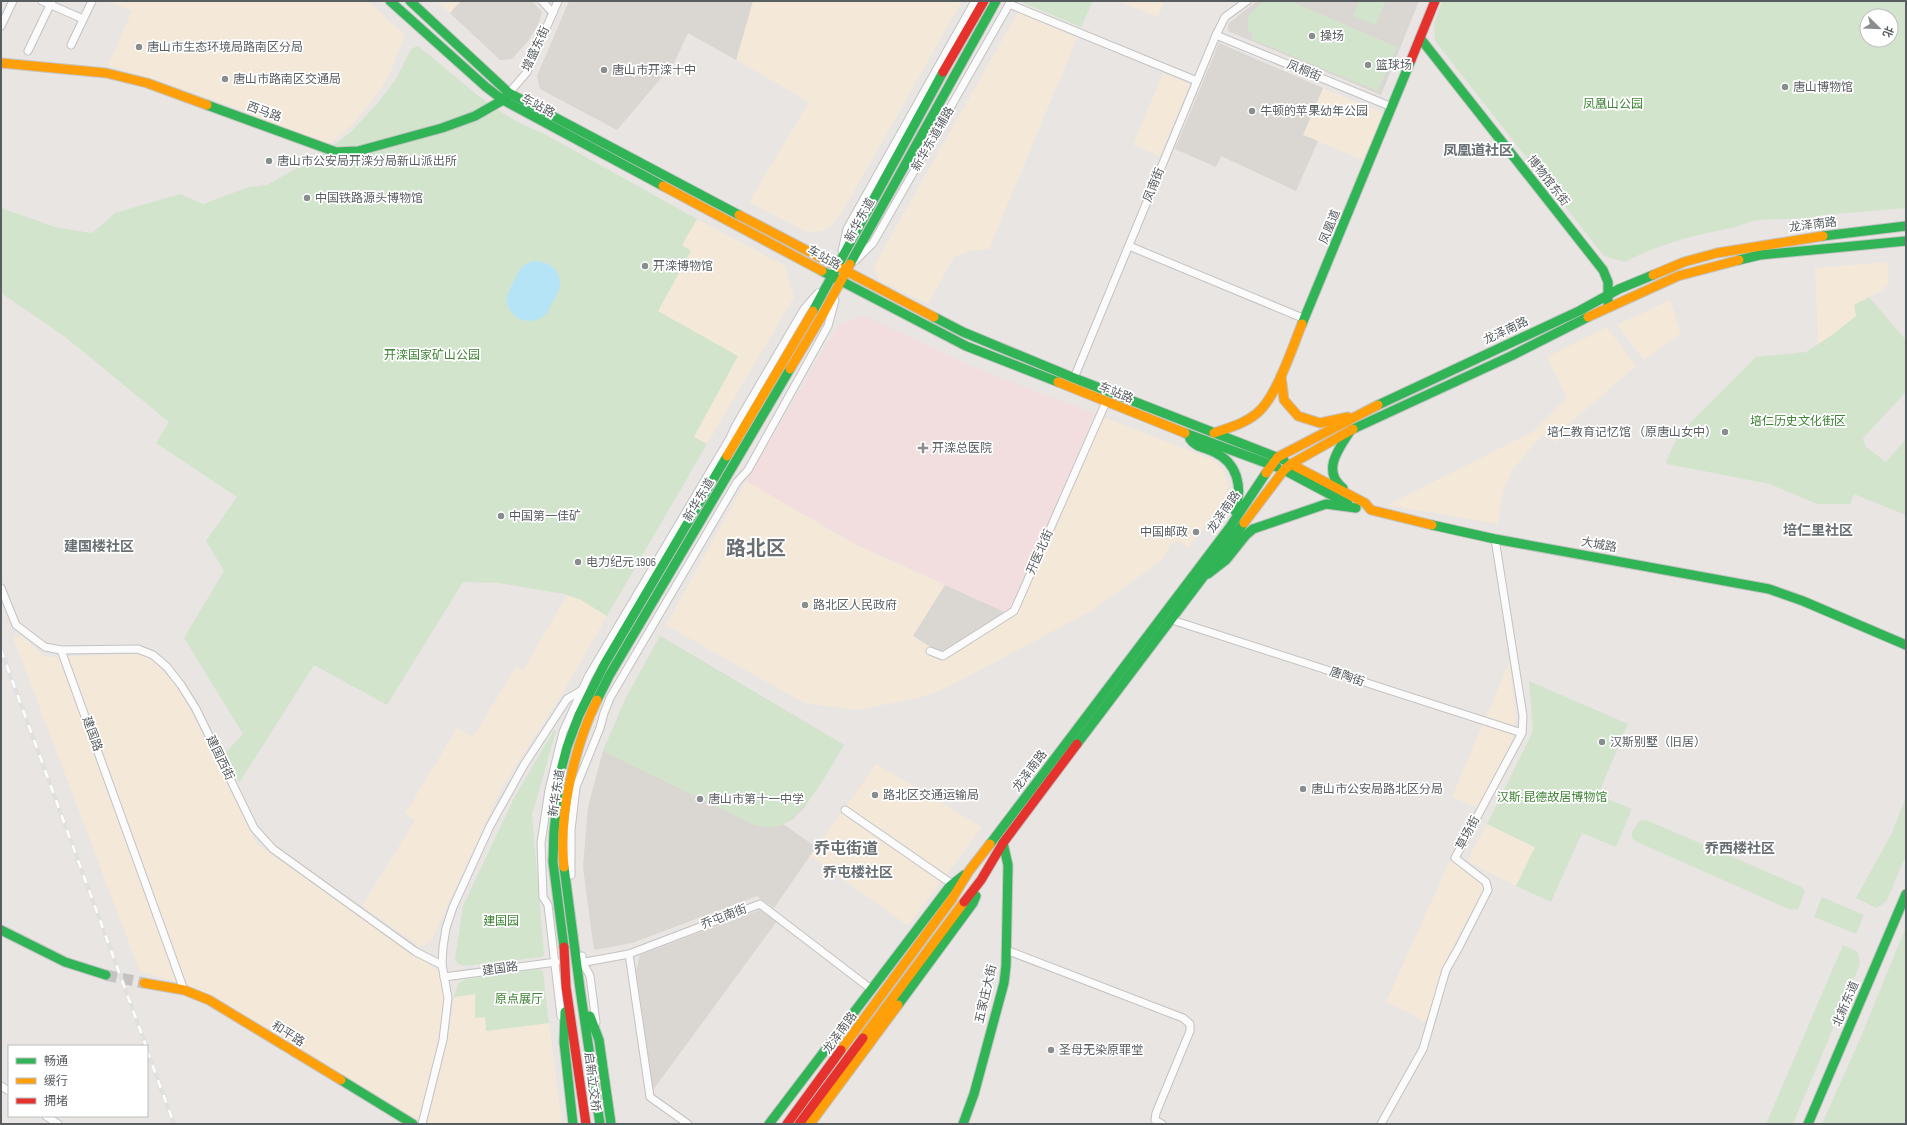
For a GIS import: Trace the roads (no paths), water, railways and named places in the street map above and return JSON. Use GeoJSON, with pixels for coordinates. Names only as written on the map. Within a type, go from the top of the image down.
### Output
{"type":"FeatureCollection","features":[{"type":"Feature","properties":{"kind":"main road","name":"车站路"},"geometry":{"type":"LineString","coordinates":[[390,1],[486,87],[962,332],[1214,433],[1275,460],[1287,467]]}},
{"type":"Feature","properties":{"kind":"main road","name":"车站路"},"geometry":{"type":"LineString","coordinates":[[410,1],[506,96],[836,278],[966,346],[1188,434],[1275,460]]}},
{"type":"Feature","properties":{"kind":"main road","name":"新华东道"},"geometry":{"type":"LineString","coordinates":[[842,269],[943,73],[984,1]]}},
{"type":"Feature","properties":{"kind":"main road","name":"新华东道"},"geometry":{"type":"LineString","coordinates":[[575,1044],[566,986],[565,956],[553,862],[554,832],[562,767],[579,715],[592,688],[842,269],[996,1]]}},
{"type":"Feature","properties":{"kind":"main road","name":"凤凰道"},"geometry":{"type":"LineString","coordinates":[[1214,433],[1236,425],[1261,411],[1267,403],[1274,387],[1282,376],[1435,1]]}},
{"type":"Feature","properties":{"kind":"main road","name":"博物馆东街"},"geometry":{"type":"LineString","coordinates":[[1420,38],[1603,270],[1608,282],[1608,308]]}},
{"type":"Feature","properties":{"kind":"main road","name":"西马路"},"geometry":{"type":"LineString","coordinates":[[1,63],[99,72],[147,83],[336,152],[358,151],[442,128],[476,116],[506,96]]}},
{"type":"Feature","properties":{"kind":"main road","name":"龙泽南路"},"geometry":{"type":"LineString","coordinates":[[787,1124],[952,899],[969,871],[1230,527],[1275,460],[1352,417],[1579,311],[1619,289],[1684,262],[1717,253],[1795,239],[1906,226]]}},
{"type":"Feature","properties":{"kind":"main road","name":"龙泽南路"},"geometry":{"type":"LineString","coordinates":[[799,1124],[982,880],[1003,843],[1287,467],[1351,430],[1511,356],[1608,308],[1678,276],[1760,255],[1906,241]]}},
{"type":"Feature","properties":{"kind":"main road","name":"新华东道"},"geometry":{"type":"LineString","coordinates":[[590,1050],[580,989],[580,963],[564,864],[564,824],[572,771],[591,713],[609,676],[823,314],[836,278]]}},
{"type":"Feature","properties":{"kind":"main road"},"geometry":{"type":"LineString","coordinates":[[1282,376],[1284,400],[1298,416],[1306,421],[1320,422],[1352,417]]}},
{"type":"Feature","properties":{"kind":"main road"},"geometry":{"type":"LineString","coordinates":[[1351,430],[1337,451],[1332,470],[1334,479],[1340,487],[1359,498],[1368,506]]}},
{"type":"Feature","properties":{"kind":"main road"},"geometry":{"type":"LineString","coordinates":[[1188,434],[1193,444],[1224,457],[1236,474],[1241,493],[1240,501],[1230,527]]}},
{"type":"Feature","properties":{"kind":"main road"},"geometry":{"type":"LineString","coordinates":[[1287,467],[1356,508]]}},
{"type":"Feature","properties":{"kind":"main road","name":"大城路"},"geometry":{"type":"LineString","coordinates":[[1287,467],[1387,515],[1495,539],[1769,589],[1803,601],[1906,645]]}},
{"type":"Feature","properties":{"kind":"main road"},"geometry":{"type":"LineString","coordinates":[[1203,578],[1226,560],[1252,529],[1326,504],[1356,508],[1368,506]]}},
{"type":"Feature","properties":{"kind":"main road","name":"五家庄大街"},"geometry":{"type":"LineString","coordinates":[[963,1124],[974,1094],[1004,983],[1008,865],[1003,843]]}},
{"type":"Feature","properties":{"kind":"main road"},"geometry":{"type":"LineString","coordinates":[[769,1124],[952,884],[969,871]]}},
{"type":"Feature","properties":{"kind":"main road"},"geometry":{"type":"LineString","coordinates":[[810,1124],[973,903],[982,880]]}},
{"type":"Feature","properties":{"kind":"main road","name":"北新东道"},"geometry":{"type":"LineString","coordinates":[[1808,1124],[1906,894]]}},
{"type":"Feature","properties":{"kind":"main road"},"geometry":{"type":"LineString","coordinates":[[1,930],[58,959],[87,971],[106,975]]}},
{"type":"Feature","properties":{"kind":"main road","name":"和平路"},"geometry":{"type":"LineString","coordinates":[[144,983],[184,990],[209,1000],[413,1124]]}},
{"type":"Feature","properties":{"kind":"main road"},"geometry":{"type":"LineString","coordinates":[[566,986],[564,1042],[573,1124]]}},
{"type":"Feature","properties":{"kind":"main road"},"geometry":{"type":"LineString","coordinates":[[580,989],[599,1040],[611,1124]]}},
{"type":"Feature","properties":{"kind":"main road","name":"启新立交桥"},"geometry":{"type":"LineString","coordinates":[[575,1044],[586,1124]]}},
{"type":"Feature","properties":{"kind":"main road","name":"启新立交桥"},"geometry":{"type":"LineString","coordinates":[[590,1050],[600,1124]]}},
{"type":"Feature","properties":{"kind":"street"},"geometry":{"type":"LineString","coordinates":[[1,26],[13,1]]}},
{"type":"Feature","properties":{"kind":"street"},"geometry":{"type":"LineString","coordinates":[[42,1],[51,3],[83,19]]}},
{"type":"Feature","properties":{"kind":"street"},"geometry":{"type":"LineString","coordinates":[[72,45],[92,1]]}},
{"type":"Feature","properties":{"kind":"street"},"geometry":{"type":"LineString","coordinates":[[542,1],[552,13]]}},
{"type":"Feature","properties":{"kind":"street","name":"增盛东街"},"geometry":{"type":"LineString","coordinates":[[506,96],[527,72],[558,1]]}},
{"type":"Feature","properties":{"kind":"street"},"geometry":{"type":"LineString","coordinates":[[842,269],[847,229],[975,1]]}},
{"type":"Feature","properties":{"kind":"street","name":"凤南街"},"geometry":{"type":"LineString","coordinates":[[1074,378],[1216,35],[1225,17],[1247,1]]}},
{"type":"Feature","properties":{"kind":"street"},"geometry":{"type":"LineString","coordinates":[[28,51],[51,3]]}},
{"type":"Feature","properties":{"kind":"street"},"geometry":{"type":"LineString","coordinates":[[1010,3],[1197,81]]}},
{"type":"Feature","properties":{"kind":"street","name":"新华东道辅路"},"geometry":{"type":"LineString","coordinates":[[842,269],[873,243],[1010,3]]}},
{"type":"Feature","properties":{"kind":"street","name":"凤桐街"},"geometry":{"type":"LineString","coordinates":[[1216,35],[1392,107]]}},
{"type":"Feature","properties":{"kind":"street"},"geometry":{"type":"LineString","coordinates":[[1129,246],[1305,319]]}},
{"type":"Feature","properties":{"kind":"street"},"geometry":{"type":"LineString","coordinates":[[564,1042],[556,962],[548,905],[543,896],[541,843],[555,761],[564,732],[581,691],[804,309],[836,278]]}},
{"type":"Feature","properties":{"kind":"street"},"geometry":{"type":"LineString","coordinates":[[599,1040],[590,976],[580,963],[571,881],[570,845],[576,788],[600,728],[604,713],[614,691],[737,482],[748,470],[828,326],[836,278]]}},
{"type":"Feature","properties":{"kind":"street","name":"开医北街"},"geometry":{"type":"LineString","coordinates":[[930,651],[944,656],[1014,612],[1106,402]]}},
{"type":"Feature","properties":{"kind":"street","name":"草场街"},"geometry":{"type":"LineString","coordinates":[[1380,1124],[1423,1049],[1446,970],[1488,890],[1486,882],[1455,858],[1522,733],[1523,716],[1495,539]]}},
{"type":"Feature","properties":{"kind":"street","name":"建国西街"},"geometry":{"type":"LineString","coordinates":[[1,588],[16,625],[45,647],[61,650],[131,648],[144,650],[153,655],[167,667],[181,685],[196,710],[254,828],[273,849],[416,952],[442,965]]}},
{"type":"Feature","properties":{"kind":"street","name":"唐陶街"},"geometry":{"type":"LineString","coordinates":[[1172,620],[1522,733]]}},
{"type":"Feature","properties":{"kind":"street","name":"建国路"},"geometry":{"type":"LineString","coordinates":[[61,650],[124,819],[184,990]]}},
{"type":"Feature","properties":{"kind":"street"},"geometry":{"type":"LineString","coordinates":[[422,1124],[443,1040],[448,998],[442,965],[446,928],[453,907],[490,826],[524,765],[567,699],[581,691],[592,688]]}},
{"type":"Feature","properties":{"kind":"street"},"geometry":{"type":"LineString","coordinates":[[845,810],[952,884]]}},
{"type":"Feature","properties":{"kind":"street","name":"乔屯南街"},"geometry":{"type":"LineString","coordinates":[[580,963],[629,954],[760,904],[871,989]]}},
{"type":"Feature","properties":{"kind":"street"},"geometry":{"type":"LineString","coordinates":[[1006,950],[1184,1018],[1190,1024],[1190,1031],[1156,1113],[1155,1120],[1162,1124]]}},
{"type":"Feature","properties":{"kind":"street"},"geometry":{"type":"LineString","coordinates":[[629,954],[650,1097],[688,1124]]}},
{"type":"Feature","properties":{"kind":"street","name":"建国路"},"geometry":{"type":"LineString","coordinates":[[444,977],[556,962]]}},
{"type":"Feature","properties":{"kind":"street"},"geometry":{"type":"LineString","coordinates":[[48,1117],[58,1124]]}},
{"type":"Feature","properties":{"kind":"water"},"geometry":{"type":"Polygon","coordinates":[[[535,261],[543,262],[555,269],[560,281],[560,287],[548,312],[544,316],[536,320],[526,321],[513,314],[508,305],[507,297],[521,268],[526,264],[535,261]]]}},
{"type":"Feature","properties":{"kind":"tunnel"},"geometry":{"type":"LineString","coordinates":[[106,975],[144,983]]}},
{"type":"Feature","properties":{"kind":"railway"},"geometry":{"type":"LineString","coordinates":[[1,650],[146,1045]]}},
{"type":"Feature","properties":{"kind":"railway"},"geometry":{"type":"LineString","coordinates":[[148,1053],[174,1124]]}},
{"type":"Feature","properties":{"kind":"place","name":"操场"},"geometry":{"type":"Point","coordinates":[1312,36]}},
{"type":"Feature","properties":{"kind":"place","name":"唐山市生态环境局路南区分局"},"geometry":{"type":"Point","coordinates":[139,47]}},
{"type":"Feature","properties":{"kind":"place","name":"篮球场"},"geometry":{"type":"Point","coordinates":[1368,65]}},
{"type":"Feature","properties":{"kind":"place","name":"唐山市开滦十中"},"geometry":{"type":"Point","coordinates":[604,70]}},
{"type":"Feature","properties":{"kind":"place","name":"唐山市路南区交通局"},"geometry":{"type":"Point","coordinates":[225,79]}},
{"type":"Feature","properties":{"kind":"place","name":"唐山博物馆"},"geometry":{"type":"Point","coordinates":[1785,87]}},
{"type":"Feature","properties":{"kind":"place","name":"牛顿的苹果幼年公园"},"geometry":{"type":"Point","coordinates":[1252,111]}},
{"type":"Feature","properties":{"kind":"place","name":"唐山市公安局开滦分局新山派出所"},"geometry":{"type":"Point","coordinates":[269,161]}},
{"type":"Feature","properties":{"kind":"place","name":"中国铁路源头博物馆"},"geometry":{"type":"Point","coordinates":[307,198]}},
{"type":"Feature","properties":{"kind":"place","name":"开滦博物馆"},"geometry":{"type":"Point","coordinates":[645,266]}},
{"type":"Feature","properties":{"kind":"place","name":"培仁教育记忆馆 （原唐山女中）"},"geometry":{"type":"Point","coordinates":[1725,432]}},
{"type":"Feature","properties":{"kind":"place","name":"开滦总医院"},"geometry":{"type":"Point","coordinates":[923,448]}},
{"type":"Feature","properties":{"kind":"place","name":"中国第一佳矿"},"geometry":{"type":"Point","coordinates":[501,516]}},
{"type":"Feature","properties":{"kind":"place","name":"中国邮政"},"geometry":{"type":"Point","coordinates":[1196,532]}},
{"type":"Feature","properties":{"kind":"place","name":"电力纪元 1906"},"geometry":{"type":"Point","coordinates":[578,562]}},
{"type":"Feature","properties":{"kind":"place","name":"路北区人民政府"},"geometry":{"type":"Point","coordinates":[805,605]}},
{"type":"Feature","properties":{"kind":"place","name":"汉斯别墅（旧居）"},"geometry":{"type":"Point","coordinates":[1602,742]}},
{"type":"Feature","properties":{"kind":"place","name":"唐山市公安局路北区分局"},"geometry":{"type":"Point","coordinates":[1303,789]}},
{"type":"Feature","properties":{"kind":"place","name":"路北区交通运输局"},"geometry":{"type":"Point","coordinates":[875,795]}},
{"type":"Feature","properties":{"kind":"place","name":"唐山市第十一中学"},"geometry":{"type":"Point","coordinates":[700,799]}},
{"type":"Feature","properties":{"kind":"place","name":"圣母无染原罪堂"},"geometry":{"type":"Point","coordinates":[1051,1050]}},
{"type":"Feature","properties":{"kind":"district","name":"凤凰道社区"},"geometry":{"type":"Point","coordinates":[1478,150]}},
{"type":"Feature","properties":{"kind":"district","name":"培仁里社区"},"geometry":{"type":"Point","coordinates":[1818,530]}},
{"type":"Feature","properties":{"kind":"district","name":"建国楼社区"},"geometry":{"type":"Point","coordinates":[99,546]}},
{"type":"Feature","properties":{"kind":"district","name":"路北区"},"geometry":{"type":"Point","coordinates":[756,549]}},
{"type":"Feature","properties":{"kind":"district","name":"乔西楼社区"},"geometry":{"type":"Point","coordinates":[1740,848]}},
{"type":"Feature","properties":{"kind":"district","name":"乔屯街道"},"geometry":{"type":"Point","coordinates":[846,849]}},
{"type":"Feature","properties":{"kind":"district","name":"乔屯楼社区"},"geometry":{"type":"Point","coordinates":[858,872]}},
{"type":"Feature","properties":{"kind":"park label","name":"凤凰山公园"},"geometry":{"type":"Point","coordinates":[1613,104]}},
{"type":"Feature","properties":{"kind":"park label","name":"开滦国家矿山公园"},"geometry":{"type":"Point","coordinates":[432,355]}},
{"type":"Feature","properties":{"kind":"park label","name":"培仁历史文化街区"},"geometry":{"type":"Point","coordinates":[1798,421]}},
{"type":"Feature","properties":{"kind":"park label","name":"汉斯·昆德故居博物馆"},"geometry":{"type":"Point","coordinates":[1552,797]}},
{"type":"Feature","properties":{"kind":"park label","name":"建国园"},"geometry":{"type":"Point","coordinates":[501,921]}},
{"type":"Feature","properties":{"kind":"park label","name":"原点展厅"},"geometry":{"type":"Point","coordinates":[519,999]}}]}
